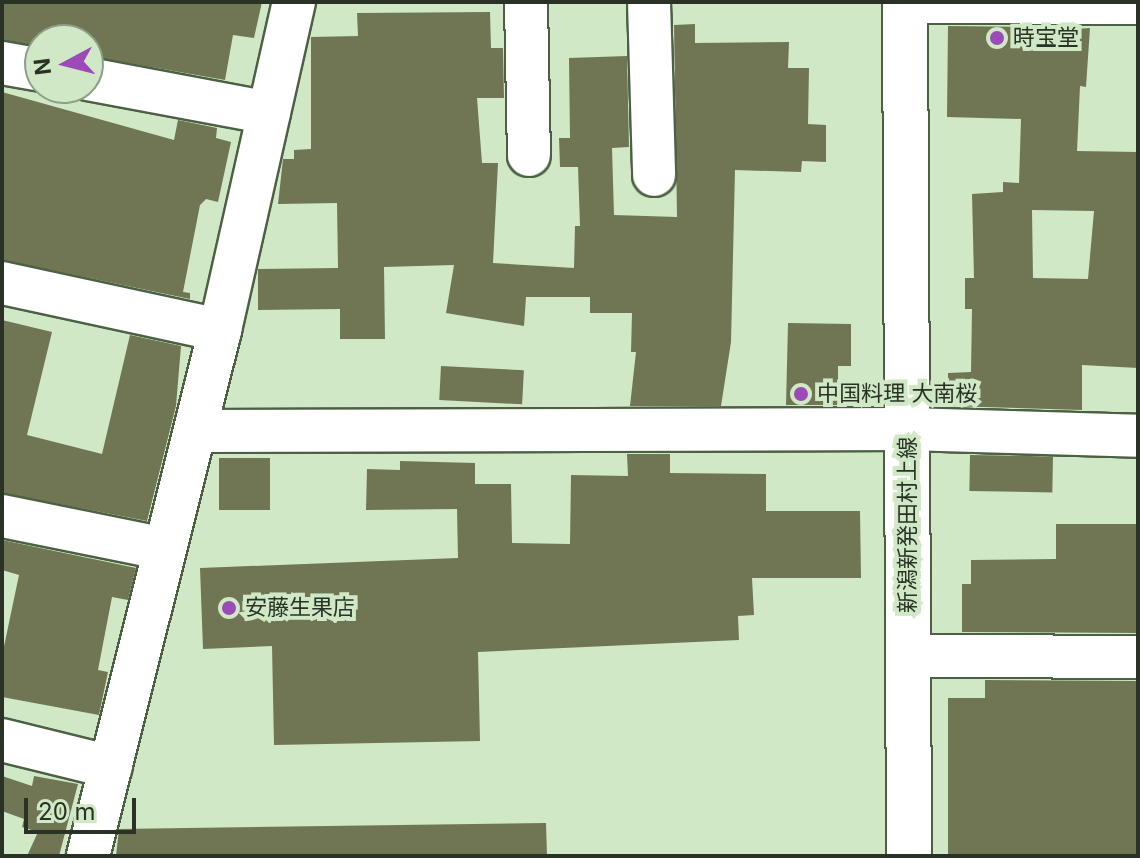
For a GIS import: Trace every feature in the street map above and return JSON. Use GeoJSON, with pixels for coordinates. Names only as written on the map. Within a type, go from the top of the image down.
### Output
{"type":"FeatureCollection","features":[{"type":"Feature","properties":{"kind":"main road","name":"新潟新発田村上線"},"geometry":{"type":"LineString","coordinates":[[905,2],[909,856]]}},
{"type":"Feature","properties":{"kind":"street"},"geometry":{"type":"LineString","coordinates":[[88,856],[196,431],[294,2]]}},
{"type":"Feature","properties":{"kind":"street"},"geometry":{"type":"LineString","coordinates":[[512,2],[529,2],[529,155]]}},
{"type":"Feature","properties":{"kind":"street"},"geometry":{"type":"LineString","coordinates":[[649,2],[654,175]]}},
{"type":"Feature","properties":{"kind":"street"},"geometry":{"type":"LineString","coordinates":[[923,2],[1138,3]]}},
{"type":"Feature","properties":{"kind":"street"},"geometry":{"type":"LineString","coordinates":[[2,63],[24,67]]}},
{"type":"Feature","properties":{"kind":"street"},"geometry":{"type":"LineString","coordinates":[[104,82],[269,113]]}},
{"type":"Feature","properties":{"kind":"street"},"geometry":{"type":"LineString","coordinates":[[2,283],[220,330]]}},
{"type":"Feature","properties":{"kind":"street"},"geometry":{"type":"LineString","coordinates":[[196,431],[907,429],[1138,436]]}},
{"type":"Feature","properties":{"kind":"street"},"geometry":{"type":"LineString","coordinates":[[2,516],[165,549]]}},
{"type":"Feature","properties":{"kind":"street"},"geometry":{"type":"LineString","coordinates":[[908,656],[1138,657]]}},
{"type":"Feature","properties":{"kind":"street"},"geometry":{"type":"LineString","coordinates":[[2,740],[111,767]]}},
{"type":"Feature","properties":{"kind":"building"},"geometry":{"type":"Polygon","coordinates":[[[2,2],[262,2],[254,38],[233,35],[225,80],[104,59],[104,24],[24,24],[24,43],[2,40],[2,2]]]}},
{"type":"Feature","properties":{"kind":"building"},"geometry":{"type":"Polygon","coordinates":[[[490,12],[491,48],[503,48],[504,98],[477,98],[482,163],[498,163],[493,263],[574,268],[575,226],[580,226],[578,167],[560,167],[559,138],[570,138],[569,58],[627,56],[629,147],[612,148],[614,215],[677,217],[674,25],[695,24],[695,43],[789,42],[788,68],[809,68],[808,124],[826,125],[826,162],[802,161],[801,172],[735,170],[731,342],[721,406],[630,406],[636,352],[631,352],[632,313],[590,313],[590,297],[526,297],[524,326],[446,313],[454,265],[384,267],[385,339],[340,339],[340,309],[258,310],[258,269],[338,268],[337,203],[278,204],[283,159],[294,159],[294,150],[311,149],[311,37],[358,36],[357,13],[490,12]]]}},
{"type":"Feature","properties":{"kind":"building"},"geometry":{"type":"Polygon","coordinates":[[[948,26],[1033,27],[1033,32],[1090,28],[1086,87],[1080,86],[1077,151],[1138,152],[1138,368],[1082,365],[1082,410],[948,406],[948,373],[971,372],[972,309],[965,309],[965,278],[974,278],[972,194],[1003,192],[1003,182],[1019,183],[1021,119],[947,117],[948,26]],[[1032,210],[1033,278],[1088,279],[1094,211],[1032,210]]]}},
{"type":"Feature","properties":{"kind":"building"},"geometry":{"type":"Polygon","coordinates":[[[2,92],[24,98],[24,104],[45,104],[174,140],[178,120],[217,128],[216,138],[231,142],[218,202],[206,199],[200,205],[183,292],[190,293],[190,299],[2,260],[2,92]]]}},
{"type":"Feature","properties":{"kind":"building"},"geometry":{"type":"Polygon","coordinates":[[[2,320],[52,332],[27,435],[102,454],[130,335],[181,346],[176,406],[147,521],[2,493],[2,320]]]}},
{"type":"Feature","properties":{"kind":"building"},"geometry":{"type":"Polygon","coordinates":[[[788,323],[851,324],[851,366],[838,366],[838,405],[786,405],[788,323]]]}},
{"type":"Feature","properties":{"kind":"building"},"geometry":{"type":"Polygon","coordinates":[[[441,366],[524,370],[522,404],[439,400],[441,366]]]}},
{"type":"Feature","properties":{"kind":"building"},"geometry":{"type":"Polygon","coordinates":[[[627,454],[670,454],[670,473],[766,474],[766,511],[860,511],[861,578],[752,578],[754,615],[738,616],[739,640],[478,652],[480,741],[274,745],[272,646],[203,649],[200,568],[458,558],[457,509],[366,510],[367,469],[400,470],[400,461],[475,463],[475,484],[511,484],[512,543],[570,544],[571,475],[628,476],[627,454]]]}},
{"type":"Feature","properties":{"kind":"building"},"geometry":{"type":"Polygon","coordinates":[[[970,455],[1053,456],[1052,492],[969,491],[970,455]]]}},
{"type":"Feature","properties":{"kind":"building"},"geometry":{"type":"Polygon","coordinates":[[[219,458],[270,458],[270,510],[219,510],[219,458]]]}},
{"type":"Feature","properties":{"kind":"building"},"geometry":{"type":"Polygon","coordinates":[[[1056,524],[1138,524],[1138,633],[962,632],[962,584],[971,584],[971,560],[1056,559],[1056,524]]]}},
{"type":"Feature","properties":{"kind":"building"},"geometry":{"type":"Polygon","coordinates":[[[2,540],[136,568],[128,600],[112,597],[98,670],[108,672],[99,715],[2,697],[2,656],[19,575],[2,570],[2,540]]]}},
{"type":"Feature","properties":{"kind":"building"},"geometry":{"type":"Polygon","coordinates":[[[985,680],[1138,681],[1138,856],[948,855],[948,698],[985,698],[985,680]]]}},
{"type":"Feature","properties":{"kind":"building"},"geometry":{"type":"Polygon","coordinates":[[[2,776],[32,786],[34,776],[78,784],[59,856],[27,856],[38,832],[22,827],[24,819],[2,811],[2,776]]]}},
{"type":"Feature","properties":{"kind":"building"},"geometry":{"type":"Polygon","coordinates":[[[546,823],[547,856],[116,856],[119,829],[546,823]]]}},
{"type":"Feature","properties":{"kind":"place","name":"時宝堂"},"geometry":{"type":"Point","coordinates":[997,38]}},
{"type":"Feature","properties":{"kind":"place","name":"中国料理 大南桜"},"geometry":{"type":"Point","coordinates":[801,394]}},
{"type":"Feature","properties":{"kind":"place","name":"安藤生果店"},"geometry":{"type":"Point","coordinates":[229,608]}}]}
